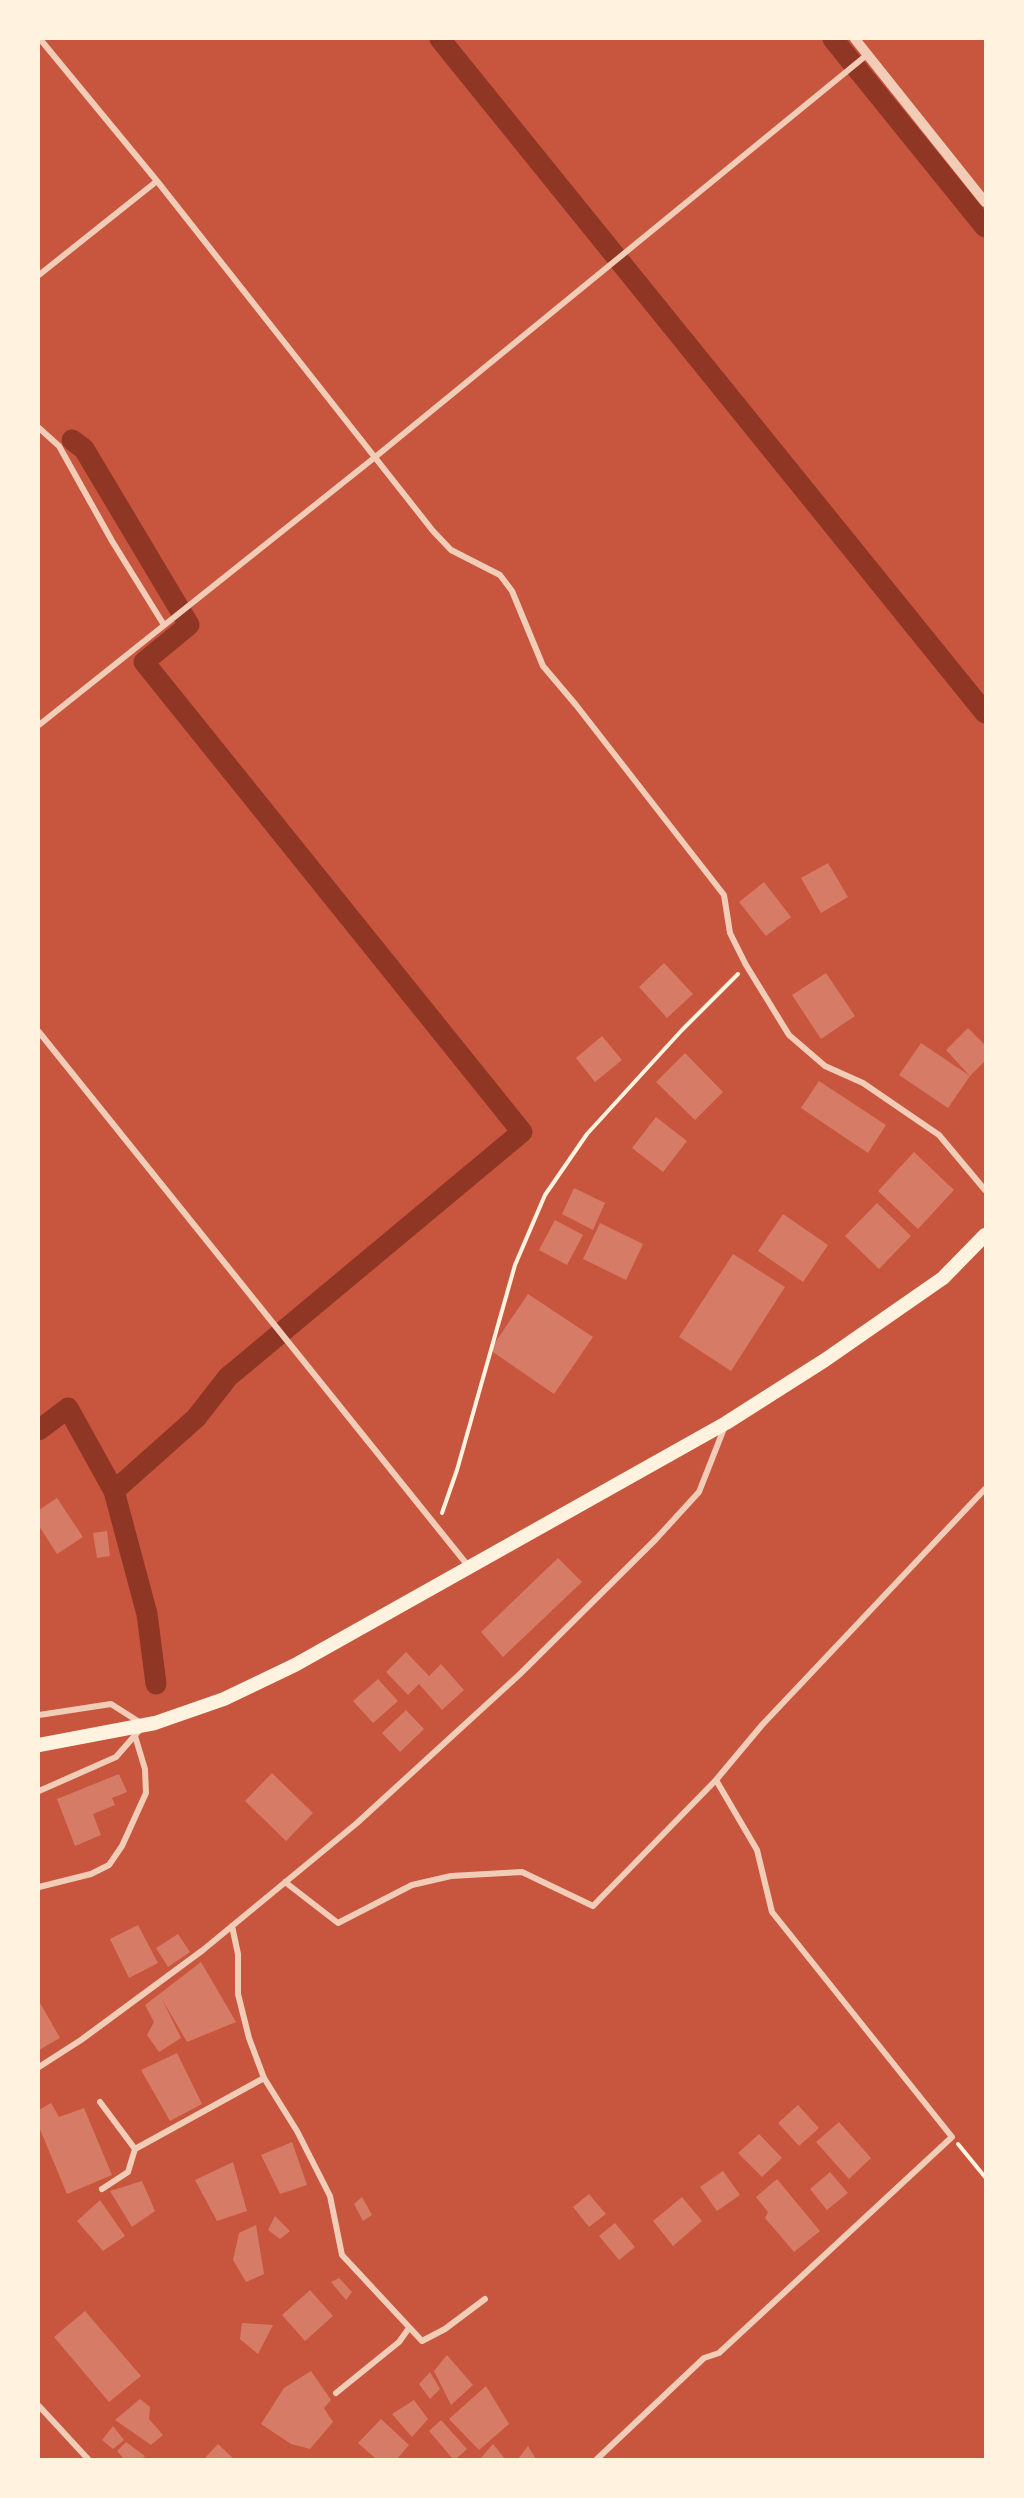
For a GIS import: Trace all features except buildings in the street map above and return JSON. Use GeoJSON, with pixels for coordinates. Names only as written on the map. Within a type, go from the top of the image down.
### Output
{"type":"FeatureCollection","features":[{"type":"Feature","properties":{"kind":"highway"},"geometry":{"type":"LineString","coordinates":[[39,1745],[139,1730],[224,1699],[295,1665],[726,1423],[825,1360],[934,1284],[985,1234]]}},
{"type":"Feature","properties":{"kind":"street"},"geometry":{"type":"LineString","coordinates":[[40,39],[157,181],[374,458],[451,550],[500,575],[512,591],[543,666],[644,790],[724,895],[730,933],[746,965],[789,1035],[825,1066],[863,1083],[939,1135],[985,1190]]}},
{"type":"Feature","properties":{"kind":"street"},"geometry":{"type":"LineString","coordinates":[[855,39],[985,202]]}},
{"type":"Feature","properties":{"kind":"street"},"geometry":{"type":"LineString","coordinates":[[39,725],[374,458],[868,54]]}},
{"type":"Feature","properties":{"kind":"street"},"geometry":{"type":"LineString","coordinates":[[39,275],[157,181]]}},
{"type":"Feature","properties":{"kind":"street"},"geometry":{"type":"LineString","coordinates":[[39,428],[59,446],[112,541],[164,625]]}},
{"type":"Feature","properties":{"kind":"street"},"geometry":{"type":"LineString","coordinates":[[39,1032],[470,1568]]}},
{"type":"Feature","properties":{"kind":"street"},"geometry":{"type":"LineString","coordinates":[[39,2067],[91,2033],[203,1950],[357,1823],[520,1674],[656,1539],[699,1492],[726,1423]]}},
{"type":"Feature","properties":{"kind":"street"},"geometry":{"type":"LineString","coordinates":[[285,1882],[338,1923],[412,1885],[451,1876],[522,1872],[593,1906],[716,1780],[762,1725],[985,1489]]}},
{"type":"Feature","properties":{"kind":"street"},"geometry":{"type":"LineString","coordinates":[[39,1715],[111,1704],[139,1730],[146,1793],[122,1846],[109,1865],[91,1874],[39,1887]]}},
{"type":"Feature","properties":{"kind":"street"},"geometry":{"type":"LineString","coordinates":[[39,1791],[116,1757],[139,1730]]}},
{"type":"Feature","properties":{"kind":"street"},"geometry":{"type":"LineString","coordinates":[[600,2458],[704,2358],[719,2353],[952,2137],[772,1912],[757,1850],[716,1780]]}},
{"type":"Feature","properties":{"kind":"street"},"geometry":{"type":"LineString","coordinates":[[232,1926],[238,1954],[237,1994],[249,2038],[264,2078],[297,2131],[330,2196],[342,2255],[422,2341],[445,2329],[485,2300]]}},
{"type":"Feature","properties":{"kind":"street"},"geometry":{"type":"LineString","coordinates":[[102,2188],[128,2172],[135,2149],[264,2078]]}},
{"type":"Feature","properties":{"kind":"street"},"geometry":{"type":"LineString","coordinates":[[100,2102],[135,2149]]}},
{"type":"Feature","properties":{"kind":"street"},"geometry":{"type":"LineString","coordinates":[[336,2393],[399,2342],[409,2328]]}},
{"type":"Feature","properties":{"kind":"street"},"geometry":{"type":"LineString","coordinates":[[39,2406],[88,2459]]}},
{"type":"Feature","properties":{"kind":"path"},"geometry":{"type":"LineString","coordinates":[[437,1525],[458,1470],[515,1265],[545,1195],[587,1134],[682,1030],[746,965]]}},
{"type":"Feature","properties":{"kind":"path"},"geometry":{"type":"LineString","coordinates":[[952,2137],[985,2177]]}},
{"type":"Feature","properties":{"kind":"waterway"},"geometry":{"type":"LineString","coordinates":[[440,39],[985,713]]}},
{"type":"Feature","properties":{"kind":"waterway"},"geometry":{"type":"LineString","coordinates":[[833,39],[985,227]]}},
{"type":"Feature","properties":{"kind":"waterway"},"geometry":{"type":"LineString","coordinates":[[72,440],[84,449],[189,625],[144,662],[522,1132],[228,1377],[196,1418],[114,1491]]}},
{"type":"Feature","properties":{"kind":"waterway"},"geometry":{"type":"LineString","coordinates":[[39,1430],[68,1408],[114,1491],[147,1614],[156,1684]]}}]}
